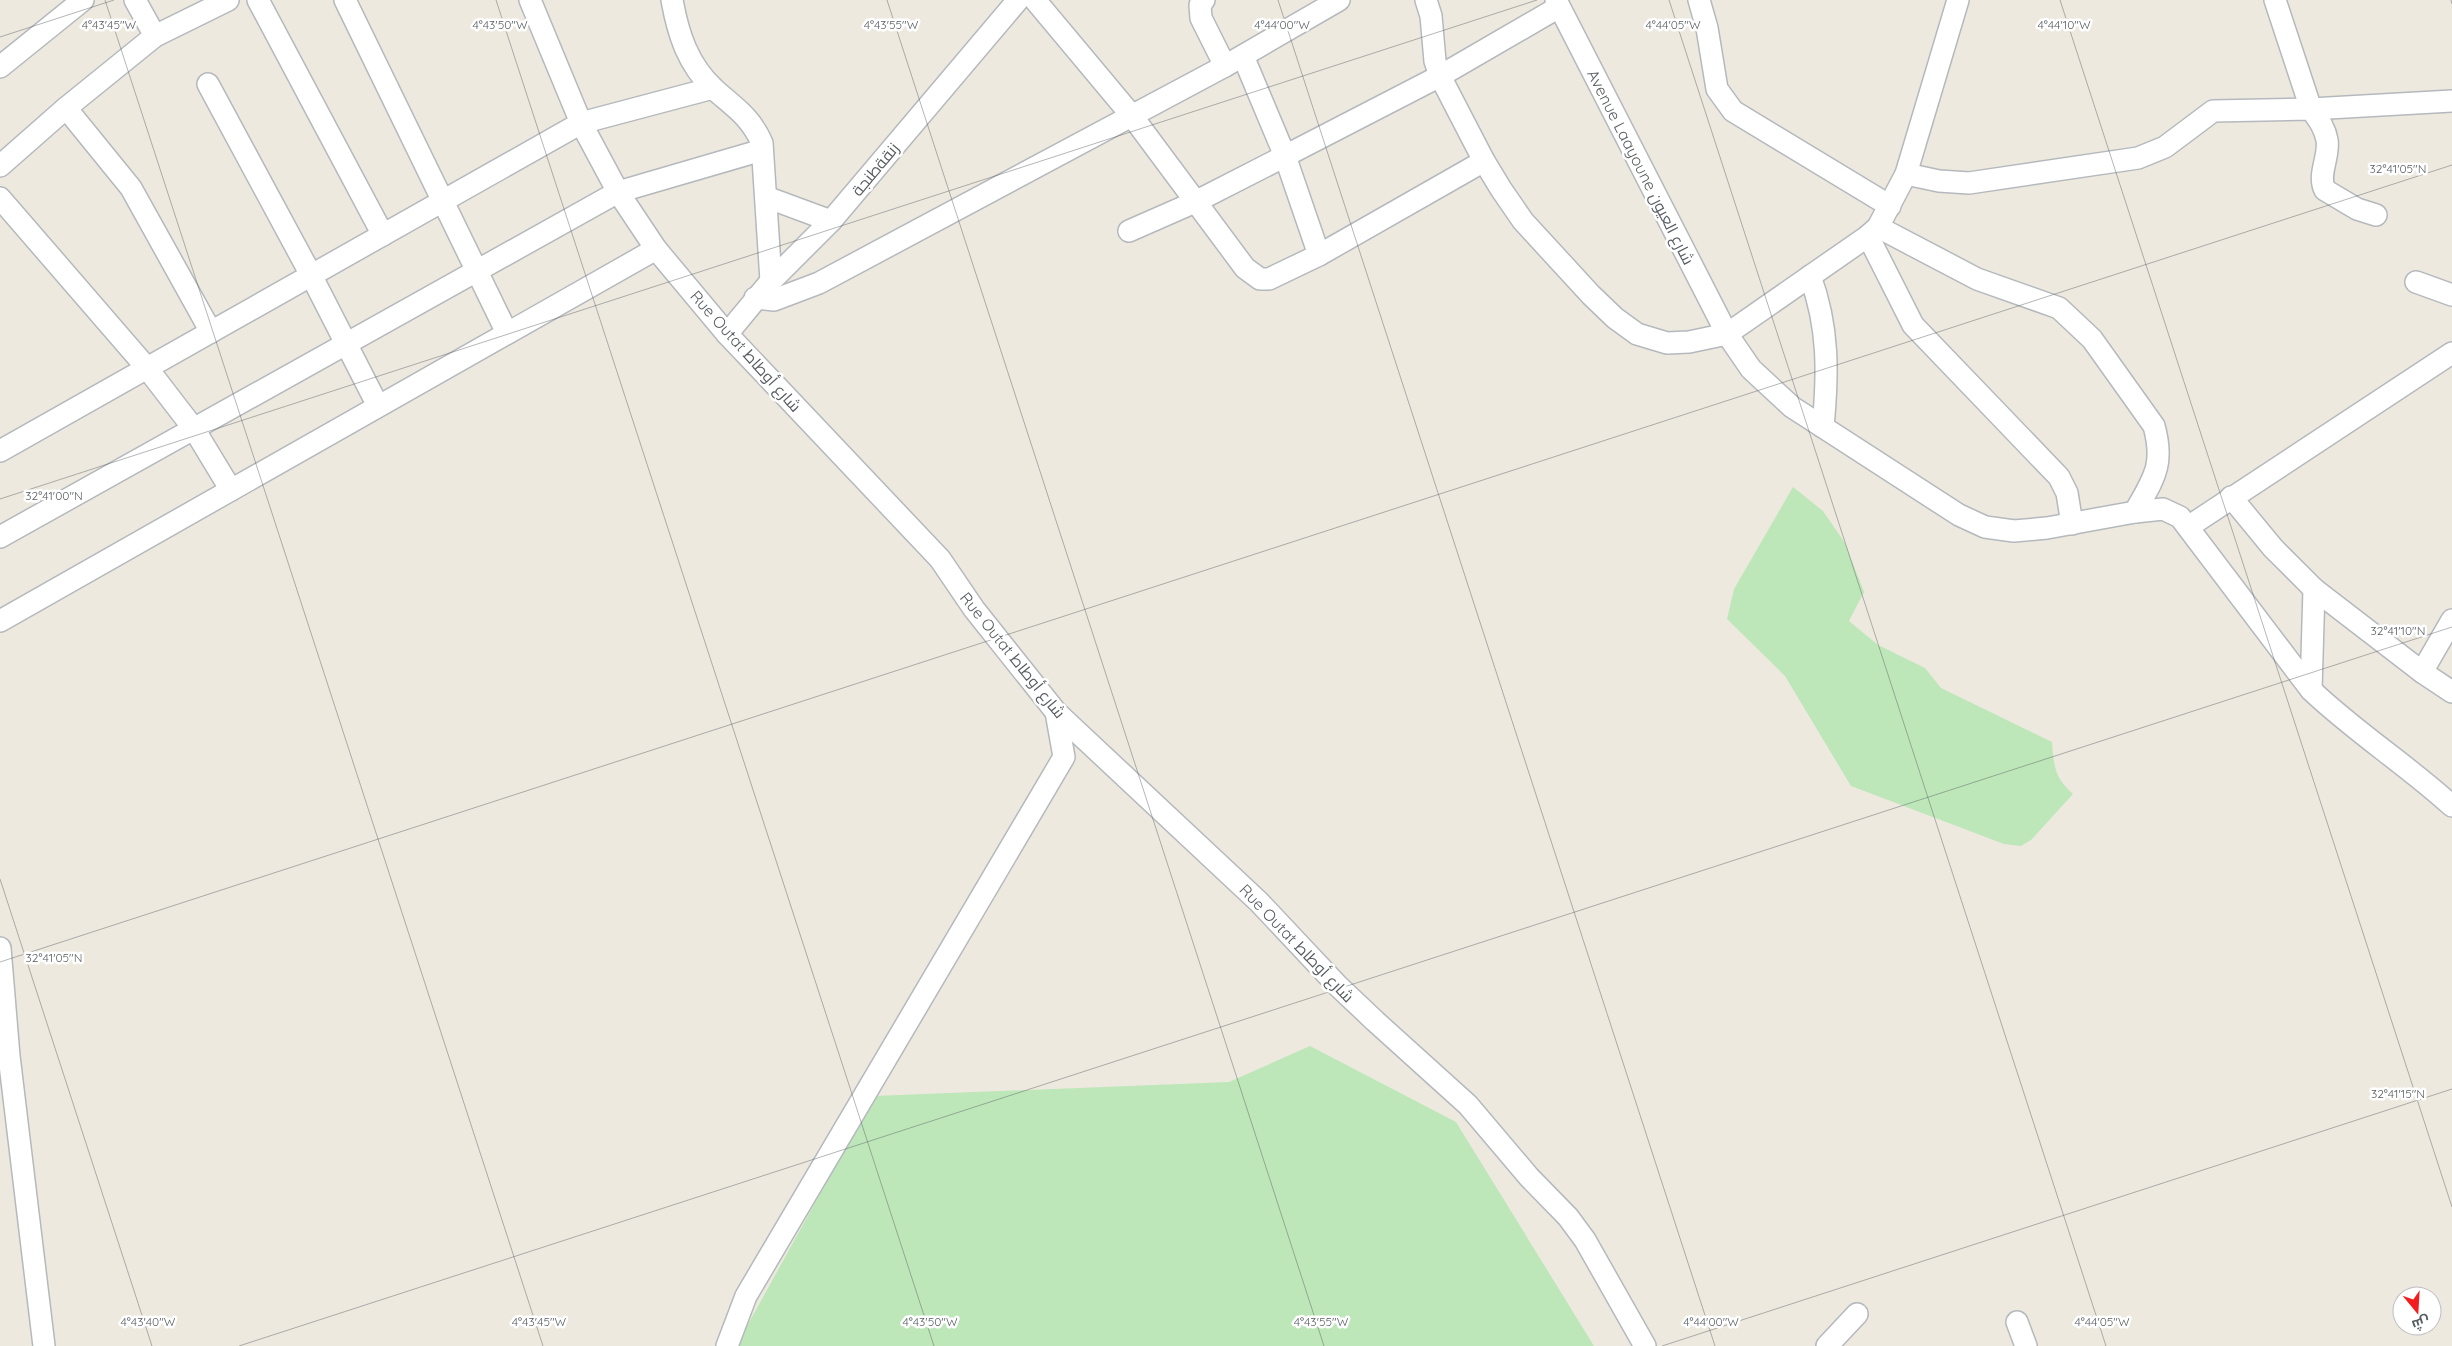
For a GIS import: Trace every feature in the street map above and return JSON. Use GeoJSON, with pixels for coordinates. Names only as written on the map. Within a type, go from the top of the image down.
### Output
{"type":"FeatureCollection","features":[{"type":"Feature","properties":{"kind":"street"},"geometry":{"type":"LineString","coordinates":[[0,67],[83,0]]}},
{"type":"Feature","properties":{"kind":"street"},"geometry":{"type":"LineString","coordinates":[[135,0],[155,36]]}},
{"type":"Feature","properties":{"kind":"street"},"geometry":{"type":"LineString","coordinates":[[0,166],[66,108],[155,36],[228,0]]}},
{"type":"Feature","properties":{"kind":"street"},"geometry":{"type":"LineString","coordinates":[[258,0],[383,235]]}},
{"type":"Feature","properties":{"kind":"street"},"geometry":{"type":"LineString","coordinates":[[345,0],[507,333]]}},
{"type":"Feature","properties":{"kind":"street","name":"Rue Outat شارع أوطاط"},"geometry":{"type":"LineString","coordinates":[[530,0],[581,123],[618,192],[656,249],[727,334],[940,559],[974,609],[1056,712],[1259,902],[1363,1009],[1468,1105],[1529,1177],[1568,1217],[1600,1264],[1645,1346]]}},
{"type":"Feature","properties":{"kind":"street"},"geometry":{"type":"LineString","coordinates":[[672,0],[683,45],[696,68],[714,88],[745,115],[754,127],[762,150],[771,281]]}},
{"type":"Feature","properties":{"kind":"street","name":"زنقةطنجة"},"geometry":{"type":"LineString","coordinates":[[727,334],[755,298],[831,221],[1018,0]]}},
{"type":"Feature","properties":{"kind":"street"},"geometry":{"type":"LineString","coordinates":[[1035,0],[1132,116],[1245,268],[1260,279],[1269,279],[1319,255],[1484,161]]}},
{"type":"Feature","properties":{"kind":"street"},"geometry":{"type":"LineString","coordinates":[[1204,0],[1200,5],[1201,18],[1234,61],[1285,156],[1319,255]]}},
{"type":"Feature","properties":{"kind":"street"},"geometry":{"type":"LineString","coordinates":[[755,298],[774,300],[819,284],[1234,61],[1339,0]]}},
{"type":"Feature","properties":{"kind":"street"},"geometry":{"type":"LineString","coordinates":[[1426,0],[1431,16],[1435,61],[1440,76],[1484,161],[1523,222],[1615,318],[1637,334],[1667,343],[1689,342],[1727,334],[1873,232],[1890,206],[1906,174],[1958,0]]}},
{"type":"Feature","properties":{"kind":"street"},"geometry":{"type":"LineString","coordinates":[[1699,0],[1707,28],[1717,89],[1733,111],[1890,206]]}},
{"type":"Feature","properties":{"kind":"street"},"geometry":{"type":"LineString","coordinates":[[2275,0],[2311,109],[2325,129],[2328,142],[2322,180],[2325,190],[2357,209],[2376,215]]}},
{"type":"Feature","properties":{"kind":"street"},"geometry":{"type":"LineString","coordinates":[[1129,231],[1195,202],[1440,76],[1558,4]]}},
{"type":"Feature","properties":{"kind":"street","name":"Avenue Laayoune شارع العيون"},"geometry":{"type":"LineString","coordinates":[[1558,4],[1727,334],[1751,369],[1792,407],[1959,515],[1985,527],[2014,531],[2072,524],[2135,512],[2163,509],[2180,517],[2311,690],[2333,711],[2428,784],[2452,806]]}},
{"type":"Feature","properties":{"kind":"street"},"geometry":{"type":"LineString","coordinates":[[208,84],[311,275],[378,406]]}},
{"type":"Feature","properties":{"kind":"street"},"geometry":{"type":"LineString","coordinates":[[0,451],[581,123],[714,88]]}},
{"type":"Feature","properties":{"kind":"street"},"geometry":{"type":"LineString","coordinates":[[1906,174],[1939,181],[1969,183],[2138,158],[2165,147],[2213,111],[2311,109],[2452,101]]}},
{"type":"Feature","properties":{"kind":"street"},"geometry":{"type":"LineString","coordinates":[[66,108],[131,188],[211,332]]}},
{"type":"Feature","properties":{"kind":"street"},"geometry":{"type":"LineString","coordinates":[[0,537],[618,192],[762,150]]}},
{"type":"Feature","properties":{"kind":"street"},"geometry":{"type":"LineString","coordinates":[[766,197],[831,221]]}},
{"type":"Feature","properties":{"kind":"street"},"geometry":{"type":"LineString","coordinates":[[0,198],[147,368],[194,429],[232,490]]}},
{"type":"Feature","properties":{"kind":"street"},"geometry":{"type":"LineString","coordinates":[[1873,232],[1977,280],[2059,308],[2092,339],[2154,426],[2159,443],[2159,461],[2154,478],[2135,512]]}},
{"type":"Feature","properties":{"kind":"street"},"geometry":{"type":"LineString","coordinates":[[1873,232],[1913,325],[2059,477],[2067,493],[2072,524]]}},
{"type":"Feature","properties":{"kind":"street"},"geometry":{"type":"LineString","coordinates":[[0,621],[656,249]]}},
{"type":"Feature","properties":{"kind":"street"},"geometry":{"type":"LineString","coordinates":[[1810,276],[1820,301],[1827,346],[1828,373],[1823,426]]}},
{"type":"Feature","properties":{"kind":"street"},"geometry":{"type":"LineString","coordinates":[[2416,282],[2452,295]]}},
{"type":"Feature","properties":{"kind":"street"},"geometry":{"type":"LineString","coordinates":[[2188,527],[2452,353]]}},
{"type":"Feature","properties":{"kind":"street"},"geometry":{"type":"LineString","coordinates":[[2231,497],[2273,548],[2314,589],[2422,672],[2452,692]]}},
{"type":"Feature","properties":{"kind":"street"},"geometry":{"type":"LineString","coordinates":[[2311,690],[2314,589]]}},
{"type":"Feature","properties":{"kind":"street"},"geometry":{"type":"LineString","coordinates":[[2422,672],[2452,620]]}},
{"type":"Feature","properties":{"kind":"street"},"geometry":{"type":"LineString","coordinates":[[727,1346],[746,1296],[1064,757],[1056,712]]}},
{"type":"Feature","properties":{"kind":"street"},"geometry":{"type":"LineString","coordinates":[[0,948],[9,1056],[44,1346]]}},
{"type":"Feature","properties":{"kind":"street"},"geometry":{"type":"LineString","coordinates":[[1827,1346],[1857,1314]]}},
{"type":"Feature","properties":{"kind":"street"},"geometry":{"type":"LineString","coordinates":[[2018,1322],[2026,1346]]}},
{"type":"Feature","properties":{"kind":"green space"},"geometry":{"type":"Polygon","coordinates":[[[1793,487],[1823,511],[1845,543],[1864,592],[1849,621],[1878,645],[1925,668],[1941,688],[2052,742],[2056,771],[2062,782],[2073,794],[2031,840],[2021,846],[2004,844],[1851,786],[1785,676],[1727,619],[1734,589],[1793,487]]]}},
{"type":"Feature","properties":{"kind":"green space"},"geometry":{"type":"Polygon","coordinates":[[[1310,1046],[1456,1122],[1594,1346],[736,1346],[874,1096],[1229,1082],[1310,1046]]]}}]}
